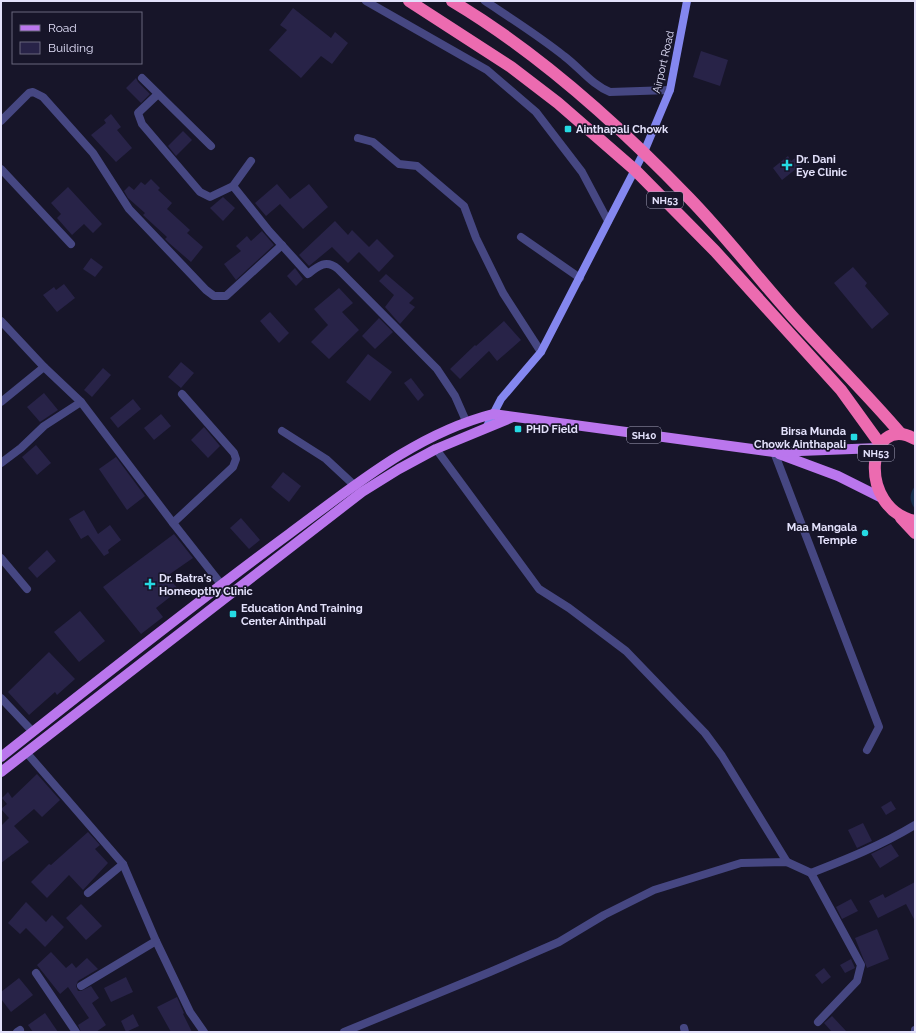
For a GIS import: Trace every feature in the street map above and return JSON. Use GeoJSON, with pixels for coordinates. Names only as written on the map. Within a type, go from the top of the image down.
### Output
{"type":"FeatureCollection","features":[{"type":"Feature","properties":{"kind":"highway","name":"NH53"},"geometry":{"type":"LineString","coordinates":[[408,1],[510,67],[574,117],[635,170],[715,251],[841,390],[879,446]]}},
{"type":"Feature","properties":{"kind":"highway","name":"NH53"},"geometry":{"type":"LineString","coordinates":[[452,1],[525,51],[616,126],[644,152],[689,198],[793,317],[901,434],[915,439]]}},
{"type":"Feature","properties":{"kind":"highway","name":"NH53"},"geometry":{"type":"LineString","coordinates":[[901,434],[889,437],[879,446],[874,464],[878,487],[884,499],[915,533]]}},
{"type":"Feature","properties":{"kind":"highway"},"geometry":{"type":"LineString","coordinates":[[899,516],[915,521]]}},
{"type":"Feature","properties":{"kind":"main road","name":"Airport Road"},"geometry":{"type":"LineString","coordinates":[[486,428],[502,399],[541,352],[644,152],[670,90],[687,1]]}},
{"type":"Feature","properties":{"kind":"main road","name":"SH10"},"geometry":{"type":"LineString","coordinates":[[1,757],[221,584],[354,485],[409,449],[466,421],[493,414],[774,452],[879,446]]}},
{"type":"Feature","properties":{"kind":"main road","name":"SH10"},"geometry":{"type":"LineString","coordinates":[[1,772],[362,492],[399,469],[436,449],[513,417]]}},
{"type":"Feature","properties":{"kind":"main road","name":"SH10"},"geometry":{"type":"LineString","coordinates":[[774,452],[838,476],[884,499]]}},
{"type":"Feature","properties":{"kind":"street"},"geometry":{"type":"LineString","coordinates":[[366,1],[487,70],[536,112],[582,172],[608,221]]}},
{"type":"Feature","properties":{"kind":"street"},"geometry":{"type":"LineString","coordinates":[[485,1],[562,55],[595,84],[603,89],[610,92],[670,90]]}},
{"type":"Feature","properties":{"kind":"street"},"geometry":{"type":"LineString","coordinates":[[142,78],[211,146]]}},
{"type":"Feature","properties":{"kind":"street"},"geometry":{"type":"LineString","coordinates":[[1,121],[29,93],[33,92],[43,97],[93,153],[129,209],[206,290],[214,296],[226,296],[282,245]]}},
{"type":"Feature","properties":{"kind":"street"},"geometry":{"type":"LineString","coordinates":[[158,94],[138,113],[142,124],[200,192],[210,197],[233,186],[251,161]]}},
{"type":"Feature","properties":{"kind":"street"},"geometry":{"type":"LineString","coordinates":[[358,138],[373,142],[399,164],[417,166],[464,206],[476,238],[503,293],[541,352]]}},
{"type":"Feature","properties":{"kind":"street"},"geometry":{"type":"LineString","coordinates":[[1,169],[71,244]]}},
{"type":"Feature","properties":{"kind":"street"},"geometry":{"type":"LineString","coordinates":[[233,186],[308,274],[322,264],[332,264],[338,268],[441,373],[455,396],[466,421]]}},
{"type":"Feature","properties":{"kind":"street"},"geometry":{"type":"LineString","coordinates":[[521,236],[580,278]]}},
{"type":"Feature","properties":{"kind":"street"},"geometry":{"type":"LineString","coordinates":[[1,321],[44,367],[81,402],[221,584],[228,597]]}},
{"type":"Feature","properties":{"kind":"street"},"geometry":{"type":"LineString","coordinates":[[1,402],[44,367]]}},
{"type":"Feature","properties":{"kind":"street"},"geometry":{"type":"LineString","coordinates":[[173,523],[233,467],[236,459],[234,453],[182,394]]}},
{"type":"Feature","properties":{"kind":"street"},"geometry":{"type":"LineString","coordinates":[[1,463],[21,448],[44,426],[81,402]]}},
{"type":"Feature","properties":{"kind":"street"},"geometry":{"type":"LineString","coordinates":[[282,431],[326,459],[354,485]]}},
{"type":"Feature","properties":{"kind":"street"},"geometry":{"type":"LineString","coordinates":[[436,449],[539,589],[569,608],[626,651],[705,733],[722,756],[787,862]]}},
{"type":"Feature","properties":{"kind":"street"},"geometry":{"type":"LineString","coordinates":[[774,452],[879,727],[867,750]]}},
{"type":"Feature","properties":{"kind":"street"},"geometry":{"type":"LineString","coordinates":[[1,558],[27,589]]}},
{"type":"Feature","properties":{"kind":"street"},"geometry":{"type":"LineString","coordinates":[[1,698],[33,732]]}},
{"type":"Feature","properties":{"kind":"street"},"geometry":{"type":"LineString","coordinates":[[26,752],[123,864],[156,941],[190,1012],[204,1032]]}},
{"type":"Feature","properties":{"kind":"street"},"geometry":{"type":"LineString","coordinates":[[811,873],[858,854],[898,835],[915,824]]}},
{"type":"Feature","properties":{"kind":"street"},"geometry":{"type":"LineString","coordinates":[[344,1032],[559,942],[604,915],[654,890],[741,863],[787,862],[811,873],[861,965],[857,981],[818,1022]]}},
{"type":"Feature","properties":{"kind":"street"},"geometry":{"type":"LineString","coordinates":[[88,893],[123,864]]}},
{"type":"Feature","properties":{"kind":"street"},"geometry":{"type":"LineString","coordinates":[[81,986],[156,941]]}},
{"type":"Feature","properties":{"kind":"street"},"geometry":{"type":"LineString","coordinates":[[36,973],[76,1032]]}},
{"type":"Feature","properties":{"kind":"water"},"geometry":{"type":"Polygon","coordinates":[[[915,486],[915,509],[910,498],[915,486]]]}},
{"type":"Feature","properties":{"kind":"building"},"geometry":{"type":"Polygon","coordinates":[[[293,8],[331,38],[335,32],[348,43],[332,64],[321,56],[301,78],[269,50],[287,30],[280,25],[293,8]]]}},
{"type":"Feature","properties":{"kind":"building"},"geometry":{"type":"Polygon","coordinates":[[[701,51],[728,60],[720,86],[693,77],[701,51]]]}},
{"type":"Feature","properties":{"kind":"building"},"geometry":{"type":"Polygon","coordinates":[[[136,78],[150,94],[141,103],[126,88],[136,78]]]}},
{"type":"Feature","properties":{"kind":"building"},"geometry":{"type":"Polygon","coordinates":[[[111,114],[121,127],[117,130],[132,148],[116,162],[91,135],[106,123],[104,120],[111,114]]]}},
{"type":"Feature","properties":{"kind":"building"},"geometry":{"type":"Polygon","coordinates":[[[183,131],[192,140],[176,156],[168,146],[183,131]]]}},
{"type":"Feature","properties":{"kind":"building"},"geometry":{"type":"Polygon","coordinates":[[[801,154],[806,161],[782,180],[773,168],[788,156],[791,161],[801,154]]]}},
{"type":"Feature","properties":{"kind":"building"},"geometry":{"type":"Polygon","coordinates":[[[151,179],[160,188],[158,190],[172,203],[167,209],[190,230],[187,233],[203,247],[191,262],[165,239],[167,237],[143,215],[145,213],[128,198],[124,191],[129,186],[134,190],[141,182],[145,185],[151,179]]]}},
{"type":"Feature","properties":{"kind":"building"},"geometry":{"type":"Polygon","coordinates":[[[277,184],[290,199],[309,184],[328,207],[303,229],[280,204],[266,216],[255,203],[277,184]]]}},
{"type":"Feature","properties":{"kind":"building"},"geometry":{"type":"Polygon","coordinates":[[[68,187],[102,224],[93,233],[84,224],[72,235],[57,218],[61,214],[51,203],[68,187]]]}},
{"type":"Feature","properties":{"kind":"building"},"geometry":{"type":"Polygon","coordinates":[[[223,197],[235,208],[223,221],[210,208],[223,197]]]}},
{"type":"Feature","properties":{"kind":"building"},"geometry":{"type":"Polygon","coordinates":[[[335,221],[348,235],[352,230],[369,247],[377,239],[394,256],[379,272],[359,252],[348,263],[332,247],[309,266],[299,255],[335,221]]]}},
{"type":"Feature","properties":{"kind":"building"},"geometry":{"type":"Polygon","coordinates":[[[262,231],[274,245],[236,280],[224,264],[241,251],[236,246],[247,236],[251,241],[262,231]]]}},
{"type":"Feature","properties":{"kind":"building"},"geometry":{"type":"Polygon","coordinates":[[[91,258],[103,267],[95,277],[83,269],[91,258]]]}},
{"type":"Feature","properties":{"kind":"building"},"geometry":{"type":"Polygon","coordinates":[[[853,267],[867,283],[865,286],[889,314],[872,329],[834,283],[853,267]]]}},
{"type":"Feature","properties":{"kind":"building"},"geometry":{"type":"Polygon","coordinates":[[[295,268],[303,279],[296,286],[287,276],[295,268]]]}},
{"type":"Feature","properties":{"kind":"building"},"geometry":{"type":"Polygon","coordinates":[[[386,274],[414,298],[409,303],[415,307],[400,324],[385,307],[394,295],[379,281],[386,274]]]}},
{"type":"Feature","properties":{"kind":"building"},"geometry":{"type":"Polygon","coordinates":[[[64,284],[75,298],[57,312],[43,295],[54,287],[56,290],[64,284]]]}},
{"type":"Feature","properties":{"kind":"building"},"geometry":{"type":"Polygon","coordinates":[[[339,288],[353,303],[342,312],[359,330],[329,359],[311,342],[328,325],[314,309],[339,288]]]}},
{"type":"Feature","properties":{"kind":"building"},"geometry":{"type":"Polygon","coordinates":[[[270,312],[289,333],[279,343],[260,321],[270,312]]]}},
{"type":"Feature","properties":{"kind":"building"},"geometry":{"type":"Polygon","coordinates":[[[379,318],[393,332],[375,349],[362,336],[379,318]]]}},
{"type":"Feature","properties":{"kind":"building"},"geometry":{"type":"Polygon","coordinates":[[[504,321],[521,340],[497,361],[489,351],[460,379],[450,369],[475,345],[476,346],[504,321]]]}},
{"type":"Feature","properties":{"kind":"building"},"geometry":{"type":"Polygon","coordinates":[[[368,354],[392,372],[370,401],[346,382],[368,354]]]}},
{"type":"Feature","properties":{"kind":"building"},"geometry":{"type":"Polygon","coordinates":[[[181,362],[194,373],[181,388],[168,377],[181,362]]]}},
{"type":"Feature","properties":{"kind":"building"},"geometry":{"type":"Polygon","coordinates":[[[103,368],[111,375],[92,397],[84,390],[103,368]]]}},
{"type":"Feature","properties":{"kind":"building"},"geometry":{"type":"Polygon","coordinates":[[[411,378],[424,395],[418,401],[404,383],[411,378]]]}},
{"type":"Feature","properties":{"kind":"building"},"geometry":{"type":"Polygon","coordinates":[[[44,393],[58,410],[40,422],[27,407],[44,393]]]}},
{"type":"Feature","properties":{"kind":"building"},"geometry":{"type":"Polygon","coordinates":[[[133,399],[141,409],[118,428],[110,418],[133,399]]]}},
{"type":"Feature","properties":{"kind":"building"},"geometry":{"type":"Polygon","coordinates":[[[161,414],[171,426],[154,440],[144,428],[161,414]]]}},
{"type":"Feature","properties":{"kind":"building"},"geometry":{"type":"Polygon","coordinates":[[[204,427],[220,446],[208,458],[191,440],[204,427]]]}},
{"type":"Feature","properties":{"kind":"building"},"geometry":{"type":"Polygon","coordinates":[[[36,445],[51,463],[37,475],[22,457],[36,445]]]}},
{"type":"Feature","properties":{"kind":"building"},"geometry":{"type":"Polygon","coordinates":[[[116,457],[145,496],[127,510],[99,469],[116,457]]]}},
{"type":"Feature","properties":{"kind":"building"},"geometry":{"type":"Polygon","coordinates":[[[283,472],[301,486],[289,502],[271,487],[283,472]]]}},
{"type":"Feature","properties":{"kind":"building"},"geometry":{"type":"Polygon","coordinates":[[[84,510],[98,534],[110,525],[121,540],[108,550],[109,553],[104,556],[88,535],[81,539],[69,519],[84,510]]]}},
{"type":"Feature","properties":{"kind":"building"},"geometry":{"type":"Polygon","coordinates":[[[241,518],[260,540],[249,549],[230,528],[241,518]]]}},
{"type":"Feature","properties":{"kind":"building"},"geometry":{"type":"Polygon","coordinates":[[[174,534],[193,558],[167,576],[179,590],[156,608],[163,617],[141,634],[103,587],[174,534]]]}},
{"type":"Feature","properties":{"kind":"building"},"geometry":{"type":"Polygon","coordinates":[[[47,550],[56,561],[37,578],[28,568],[47,550]]]}},
{"type":"Feature","properties":{"kind":"building"},"geometry":{"type":"Polygon","coordinates":[[[80,611],[105,641],[79,662],[54,632],[80,611]]]}},
{"type":"Feature","properties":{"kind":"building"},"geometry":{"type":"Polygon","coordinates":[[[49,652],[75,679],[57,695],[55,692],[29,715],[8,692],[49,652]]]}},
{"type":"Feature","properties":{"kind":"building"},"geometry":{"type":"Polygon","coordinates":[[[37,774],[60,800],[42,817],[34,809],[14,826],[29,842],[1,863],[1,826],[9,818],[1,809],[7,804],[2,798],[8,792],[12,798],[37,774]]]}},
{"type":"Feature","properties":{"kind":"building"},"geometry":{"type":"Polygon","coordinates":[[[891,801],[896,809],[886,815],[881,807],[891,801]]]}},
{"type":"Feature","properties":{"kind":"building"},"geometry":{"type":"Polygon","coordinates":[[[863,823],[872,841],[857,848],[848,830],[863,823]]]}},
{"type":"Feature","properties":{"kind":"building"},"geometry":{"type":"Polygon","coordinates":[[[88,832],[100,845],[95,849],[108,863],[83,890],[69,875],[47,898],[31,882],[49,864],[51,865],[88,832]]]}},
{"type":"Feature","properties":{"kind":"building"},"geometry":{"type":"Polygon","coordinates":[[[891,844],[899,856],[880,868],[871,854],[891,844]]]}},
{"type":"Feature","properties":{"kind":"building"},"geometry":{"type":"Polygon","coordinates":[[[915,882],[915,921],[906,904],[878,918],[869,901],[883,894],[885,898],[915,882]]]}},
{"type":"Feature","properties":{"kind":"building"},"geometry":{"type":"Polygon","coordinates":[[[851,899],[858,911],[842,919],[836,907],[851,899]]]}},
{"type":"Feature","properties":{"kind":"building"},"geometry":{"type":"Polygon","coordinates":[[[26,902],[46,922],[52,915],[64,927],[45,947],[26,928],[20,934],[8,923],[26,902]]]}},
{"type":"Feature","properties":{"kind":"building"},"geometry":{"type":"Polygon","coordinates":[[[81,904],[102,926],[86,940],[66,918],[81,904]]]}},
{"type":"Feature","properties":{"kind":"building"},"geometry":{"type":"Polygon","coordinates":[[[877,929],[889,959],[867,968],[855,938],[877,929]]]}},
{"type":"Feature","properties":{"kind":"building"},"geometry":{"type":"Polygon","coordinates":[[[51,952],[66,968],[72,963],[76,968],[87,958],[98,969],[78,981],[76,986],[78,991],[81,991],[91,986],[99,998],[92,1003],[106,1025],[96,1032],[81,1032],[78,1025],[89,1018],[68,987],[60,994],[37,965],[51,952]]]}},
{"type":"Feature","properties":{"kind":"building"},"geometry":{"type":"Polygon","coordinates":[[[851,959],[855,968],[845,973],[840,965],[851,959]]]}},
{"type":"Feature","properties":{"kind":"building"},"geometry":{"type":"Polygon","coordinates":[[[824,968],[831,977],[822,984],[815,975],[824,968]]]}},
{"type":"Feature","properties":{"kind":"building"},"geometry":{"type":"Polygon","coordinates":[[[126,977],[133,992],[111,1002],[104,988],[126,977]]]}},
{"type":"Feature","properties":{"kind":"building"},"geometry":{"type":"Polygon","coordinates":[[[19,978],[33,995],[11,1012],[1,999],[1,992],[19,978]]]}},
{"type":"Feature","properties":{"kind":"building"},"geometry":{"type":"Polygon","coordinates":[[[177,997],[192,1032],[171,1032],[157,1007],[177,997]]]}},
{"type":"Feature","properties":{"kind":"building"},"geometry":{"type":"Polygon","coordinates":[[[45,1013],[58,1032],[33,1032],[28,1025],[45,1013]]]}},
{"type":"Feature","properties":{"kind":"building"},"geometry":{"type":"Polygon","coordinates":[[[133,1014],[139,1026],[126,1032],[121,1021],[133,1014]]]}},
{"type":"Feature","properties":{"kind":"building"},"geometry":{"type":"Polygon","coordinates":[[[832,1016],[847,1032],[832,1032],[824,1023],[832,1016]]]}},
{"type":"Feature","properties":{"kind":"place","name":"Ainthapali Chowk"},"geometry":{"type":"Point","coordinates":[568,129]}},
{"type":"Feature","properties":{"kind":"place","name":"Dr. Dani Eye Clinic"},"geometry":{"type":"Point","coordinates":[787,165]}},
{"type":"Feature","properties":{"kind":"place","name":"PHD Field"},"geometry":{"type":"Point","coordinates":[518,429]}},
{"type":"Feature","properties":{"kind":"place","name":"Birsa Munda Chowk Ainthapali"},"geometry":{"type":"Point","coordinates":[854,437]}},
{"type":"Feature","properties":{"kind":"place","name":"Maa Mangala Temple"},"geometry":{"type":"Point","coordinates":[865,533]}},
{"type":"Feature","properties":{"kind":"place","name":"Dr. Batra's Homeopthy Clinic"},"geometry":{"type":"Point","coordinates":[150,584]}},
{"type":"Feature","properties":{"kind":"place","name":"Education And Training Center Ainthpali"},"geometry":{"type":"Point","coordinates":[233,614]}}]}
